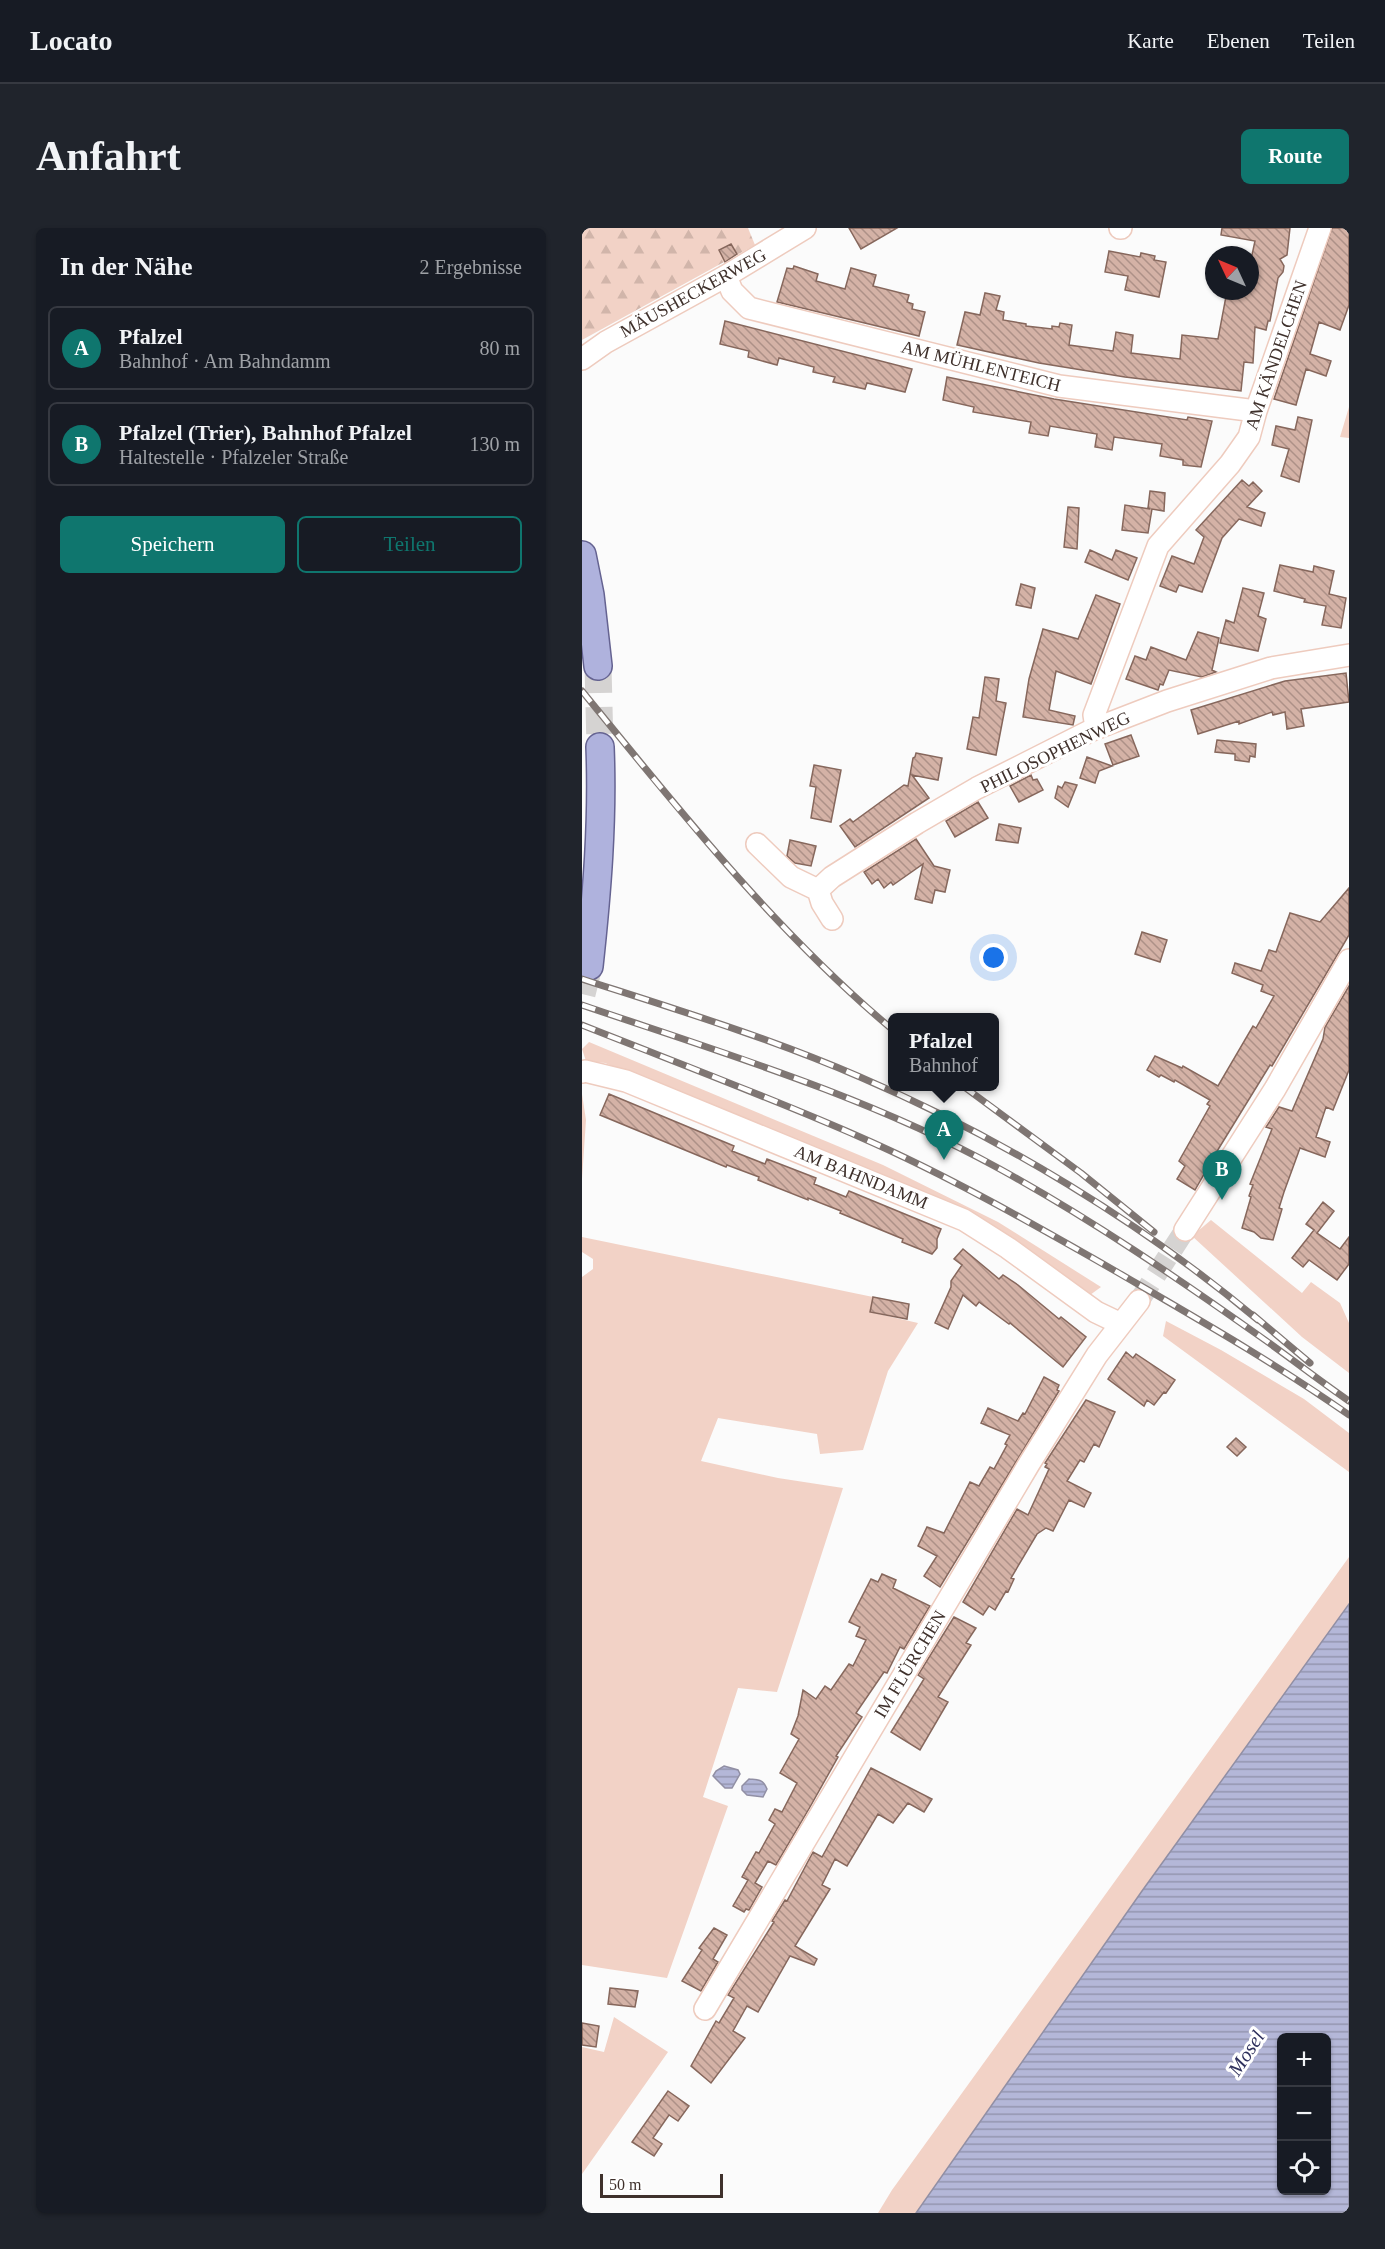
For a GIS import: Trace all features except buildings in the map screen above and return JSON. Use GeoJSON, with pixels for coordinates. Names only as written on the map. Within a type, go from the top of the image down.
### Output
{"type":"FeatureCollection","features":[{"type":"Feature","properties":{"kind":"main road"},"geometry":{"type":"LineString","coordinates":[[582,555],[590,595],[598,666]]}},
{"type":"Feature","properties":{"kind":"main road"},"geometry":{"type":"LineString","coordinates":[[589,966],[601,845],[600,747]]}},
{"type":"Feature","properties":{"kind":"street","name":"MÄUSHECKERWEG"},"geometry":{"type":"LineString","coordinates":[[582,359],[606,342],[726,276],[805,228]]}},
{"type":"Feature","properties":{"kind":"street","name":"AM KÄNDELCHEN"},"geometry":{"type":"LineString","coordinates":[[1096,728],[1094,715],[1158,546],[1230,464],[1249,437],[1320,228]]}},
{"type":"Feature","properties":{"kind":"street","name":"AM MÜHLENTEICH"},"geometry":{"type":"LineString","coordinates":[[726,276],[732,291],[749,308],[1059,386],[1256,411]]}},
{"type":"Feature","properties":{"kind":"street","name":"PHILOSOPHENWEG"},"geometry":{"type":"LineString","coordinates":[[818,890],[831,877],[917,823],[1036,757],[1096,728],[1167,701],[1271,668],[1349,655]]}},
{"type":"Feature","properties":{"kind":"street"},"geometry":{"type":"LineString","coordinates":[[757,844],[791,877],[818,890],[822,903],[832,919]]}},
{"type":"Feature","properties":{"kind":"street"},"geometry":{"type":"LineString","coordinates":[[1185,1230],[1275,1089],[1349,960]]}},
{"type":"Feature","properties":{"kind":"street","name":"AM BAHNDAMM"},"geometry":{"type":"LineString","coordinates":[[582,1072],[626,1081],[964,1220],[1008,1248],[1096,1311],[1121,1324]]}},
{"type":"Feature","properties":{"kind":"street","name":"IM FLÜRCHEN"},"geometry":{"type":"LineString","coordinates":[[705,2009],[1029,1464],[1097,1354],[1138,1301]]}},
{"type":"Feature","properties":{"kind":"green space"},"geometry":{"type":"Polygon","coordinates":[[[582,228],[748,228],[755,245],[582,340],[582,228]]]}},
{"type":"Feature","properties":{"kind":"green space"},"geometry":{"type":"Polygon","coordinates":[[[1349,407],[1349,438],[1340,437],[1349,407]]]}},
{"type":"Feature","properties":{"kind":"green space"},"geometry":{"type":"Polygon","coordinates":[[[589,1042],[883,1165],[998,1222],[1101,1287],[1090,1295],[780,1136],[605,1063],[586,1061],[582,1049],[589,1042]]]}},
{"type":"Feature","properties":{"kind":"green space"},"geometry":{"type":"Polygon","coordinates":[[[582,1094],[586,1120],[582,1179],[582,1094]]]}},
{"type":"Feature","properties":{"kind":"green space"},"geometry":{"type":"Polygon","coordinates":[[[1211,1220],[1302,1293],[1311,1282],[1340,1303],[1349,1323],[1349,1373],[1302,1337],[1192,1236],[1211,1220]]]}},
{"type":"Feature","properties":{"kind":"green space"},"geometry":{"type":"Polygon","coordinates":[[[582,1237],[873,1297],[870,1312],[918,1323],[888,1371],[863,1450],[820,1454],[817,1434],[718,1418],[701,1461],[778,1478],[843,1488],[777,1692],[738,1688],[703,1797],[728,1806],[667,1978],[582,1965],[582,1277],[593,1269],[593,1259],[582,1252],[582,1237]]]}},
{"type":"Feature","properties":{"kind":"green space"},"geometry":{"type":"Polygon","coordinates":[[[1166,1321],[1221,1350],[1304,1399],[1349,1433],[1349,1472],[1163,1336],[1166,1321]]]}},
{"type":"Feature","properties":{"kind":"green space"},"geometry":{"type":"Polygon","coordinates":[[[1349,1557],[1349,1604],[1142,1891],[916,2213],[878,2213],[892,2190],[1349,1557]]]}},
{"type":"Feature","properties":{"kind":"green space"},"geometry":{"type":"Polygon","coordinates":[[[614,2017],[668,2052],[582,2174],[582,2047],[604,2052],[614,2017]]]}},
{"type":"Feature","properties":{"kind":"water","name":"Mosel"},"geometry":{"type":"Polygon","coordinates":[[[1349,1604],[1349,2213],[916,2213],[1142,1891],[1349,1604]]]}},
{"type":"Feature","properties":{"kind":"water"},"geometry":{"type":"Polygon","coordinates":[[[724,1766],[738,1770],[740,1774],[732,1788],[725,1788],[713,1776],[724,1766]]]}},
{"type":"Feature","properties":{"kind":"water"},"geometry":{"type":"Polygon","coordinates":[[[749,1779],[764,1783],[767,1789],[763,1797],[747,1795],[742,1790],[742,1786],[749,1779]]]}},
{"type":"Feature","properties":{"kind":"tunnel"},"geometry":{"type":"LineString","coordinates":[[598,666],[600,747]]}},
{"type":"Feature","properties":{"kind":"tunnel"},"geometry":{"type":"LineString","coordinates":[[582,994],[589,966]]}},
{"type":"Feature","properties":{"kind":"tunnel"},"geometry":{"type":"LineString","coordinates":[[1139,1301],[1185,1230]]}},
{"type":"Feature","properties":{"kind":"railway"},"geometry":{"type":"LineString","coordinates":[[582,691],[692,824],[768,911],[808,952],[888,1026]]}},
{"type":"Feature","properties":{"kind":"railway"},"geometry":{"type":"LineString","coordinates":[[582,979],[792,1049],[888,1090]]}},
{"type":"Feature","properties":{"kind":"railway"},"geometry":{"type":"LineString","coordinates":[[582,1005],[846,1097],[948,1142],[1033,1188],[1134,1250],[1233,1317],[1349,1401]]}},
{"type":"Feature","properties":{"kind":"railway"},"geometry":{"type":"LineString","coordinates":[[582,1025],[826,1122],[958,1184],[1054,1236],[1206,1324],[1293,1377],[1349,1415]]}},
{"type":"Feature","properties":{"kind":"railway"},"geometry":{"type":"LineString","coordinates":[[890,1091],[965,1126],[1068,1184],[1166,1249],[1258,1320]]}},
{"type":"Feature","properties":{"kind":"railway"},"geometry":{"type":"LineString","coordinates":[[970,1091],[1081,1173],[1154,1232]]}},
{"type":"Feature","properties":{"kind":"railway"},"geometry":{"type":"LineString","coordinates":[[1253,1315],[1310,1363]]}},
{"type":"Feature","properties":{"kind":"place","name":"Pfalzel"},"geometry":{"type":"Point","coordinates":[944,1160]}},
{"type":"Feature","properties":{"kind":"place","name":"Pfalzel (Trier), Bahnhof Pfalzel"},"geometry":{"type":"Point","coordinates":[1222,1200]}}]}
